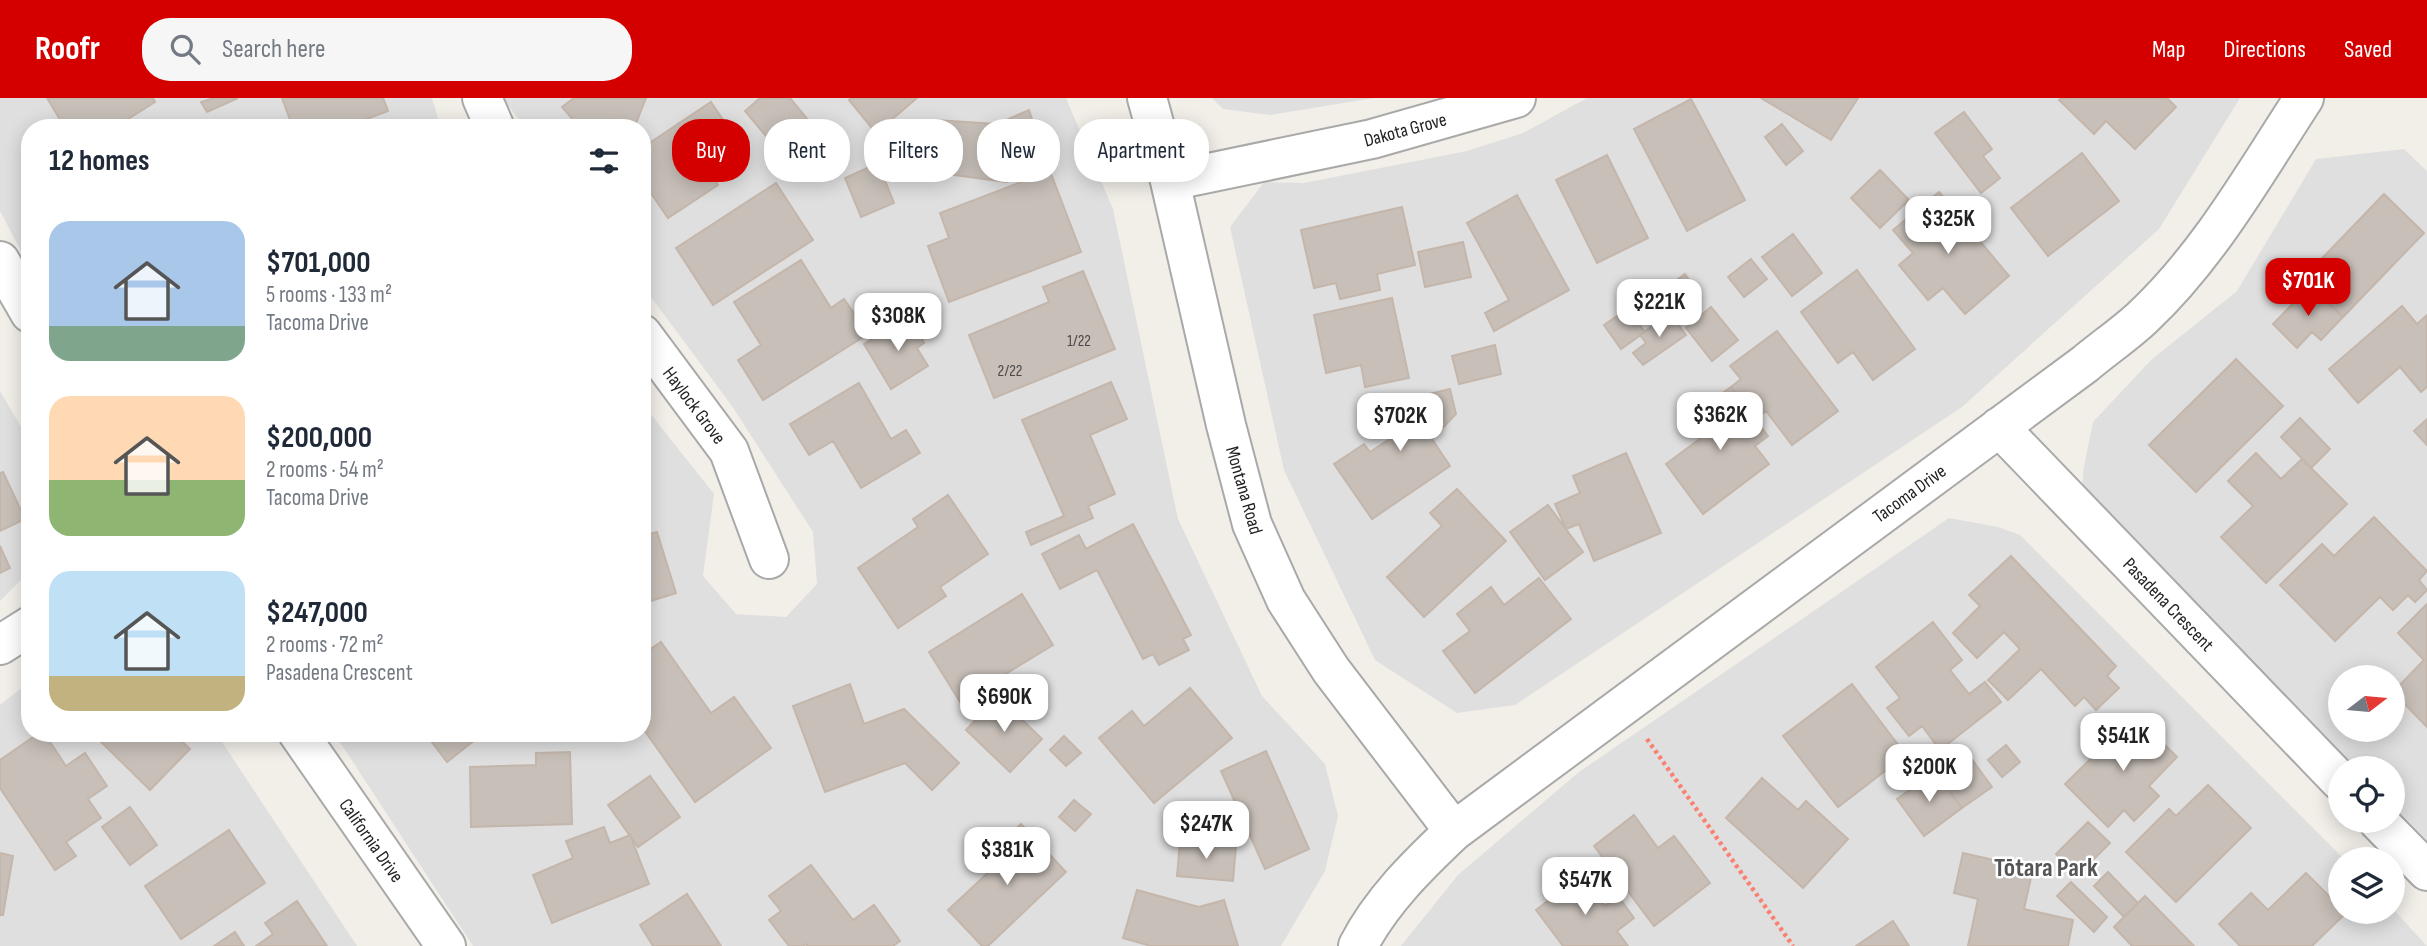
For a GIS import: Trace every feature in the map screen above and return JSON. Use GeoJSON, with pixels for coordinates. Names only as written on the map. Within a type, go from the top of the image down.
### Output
{"type":"FeatureCollection","features":[{"type":"Feature","properties":{"kind":"street"},"geometry":{"type":"LineString","coordinates":[[482,98],[491,119]]}},
{"type":"Feature","properties":{"kind":"street","name":"Montana Road"},"geometry":{"type":"LineString","coordinates":[[1147,98],[1153,119]]}},
{"type":"Feature","properties":{"kind":"street","name":"Dakota Grove"},"geometry":{"type":"LineString","coordinates":[[1209,173],[1372,139],[1516,98]]}},
{"type":"Feature","properties":{"kind":"street","name":"Tacoma Drive"},"geometry":{"type":"LineString","coordinates":[[1454,831],[2085,364],[2143,317],[2188,268],[2221,224],[2304,98]]}},
{"type":"Feature","properties":{"kind":"street","name":"Montana Road"},"geometry":{"type":"LineString","coordinates":[[1170,182],[1226,425],[1252,524],[1286,600],[1331,670],[1454,831]]}},
{"type":"Feature","properties":{"kind":"street"},"geometry":{"type":"LineString","coordinates":[[0,261],[21,297]]}},
{"type":"Feature","properties":{"kind":"street","name":"Haylock Grove"},"geometry":{"type":"LineString","coordinates":[[651,346],[729,451],[769,559]]}},
{"type":"Feature","properties":{"kind":"street","name":"Pasadena Crescent"},"geometry":{"type":"LineString","coordinates":[[1999,427],[2328,768]]}},
{"type":"Feature","properties":{"kind":"street"},"geometry":{"type":"LineString","coordinates":[[0,645],[21,632]]}},
{"type":"Feature","properties":{"kind":"street","name":"California Drive"},"geometry":{"type":"LineString","coordinates":[[304,742],[446,946]]}},
{"type":"Feature","properties":{"kind":"street"},"geometry":{"type":"LineString","coordinates":[[1358,946],[1385,905],[1419,863],[1454,831]]}},
{"type":"Feature","properties":{"kind":"street"},"geometry":{"type":"LineString","coordinates":[[2390,833],[2427,871]]}},
{"type":"Feature","properties":{"kind":"path"},"geometry":{"type":"LineString","coordinates":[[1621,705],[1793,946]]}},
{"type":"Feature","properties":{"kind":"shaded area"},"geometry":{"type":"Polygon","coordinates":[[[0,98],[432,98],[438,119],[21,119],[21,251],[0,211],[0,98]]]}},
{"type":"Feature","properties":{"kind":"shaded area"},"geometry":{"type":"Polygon","coordinates":[[[502,98],[1066,98],[1075,119],[1074,182],[1102,182],[1113,209],[1178,519],[1262,696],[1325,764],[1338,816],[1325,871],[1281,946],[473,946],[340,742],[651,742],[651,414],[714,494],[703,576],[736,614],[786,617],[817,584],[813,532],[732,406],[651,297],[651,119],[519,119],[502,98]]]}},
{"type":"Feature","properties":{"kind":"shaded area"},"geometry":{"type":"Polygon","coordinates":[[[1212,98],[1374,98],[1270,115],[1223,109],[1212,98]]]}},
{"type":"Feature","properties":{"kind":"shaded area"},"geometry":{"type":"Polygon","coordinates":[[[1587,98],[2240,98],[2159,229],[1962,407],[1515,705],[1457,713],[1375,660],[1284,470],[1230,227],[1264,182],[1304,183],[1467,151],[1523,133],[1587,98]]]}},
{"type":"Feature","properties":{"kind":"shaded area"},"geometry":{"type":"Polygon","coordinates":[[[2404,149],[2427,171],[2427,847],[2405,825],[2405,756],[2338,756],[2082,496],[2083,472],[2093,422],[2151,360],[2237,291],[2316,159],[2404,149]]]}},
{"type":"Feature","properties":{"kind":"shaded area"},"geometry":{"type":"Polygon","coordinates":[[[0,391],[21,427],[21,580],[0,601],[0,391]]]}},
{"type":"Feature","properties":{"kind":"shaded area"},"geometry":{"type":"Polygon","coordinates":[[[1949,518],[1998,527],[2020,535],[2332,847],[2328,847],[2328,924],[2405,922],[2427,946],[1401,946],[1458,875],[1579,772],[1949,518]]]}},
{"type":"Feature","properties":{"kind":"shaded area"},"geometry":{"type":"Polygon","coordinates":[[[21,688],[21,742],[222,742],[357,946],[0,946],[0,705],[21,688]]]}},
{"type":"Feature","properties":{"kind":"building"},"geometry":{"type":"Polygon","coordinates":[[[47,98],[153,98],[155,102],[128,119],[60,119],[47,98]]]}},
{"type":"Feature","properties":{"kind":"building"},"geometry":{"type":"Polygon","coordinates":[[[214,98],[238,98],[207,112],[201,102],[214,98]]]}},
{"type":"Feature","properties":{"kind":"building"},"geometry":{"type":"Polygon","coordinates":[[[282,98],[383,98],[388,111],[367,119],[290,119],[282,98]]]}},
{"type":"Feature","properties":{"kind":"building"},"geometry":{"type":"Polygon","coordinates":[[[574,98],[646,98],[638,119],[572,119],[562,107],[574,98]]]}},
{"type":"Feature","properties":{"kind":"building"},"geometry":{"type":"Polygon","coordinates":[[[760,98],[790,98],[807,119],[764,119],[764,134],[745,111],[760,98]]]}},
{"type":"Feature","properties":{"kind":"building"},"geometry":{"type":"Polygon","coordinates":[[[917,98],[892,119],[865,119],[849,100],[917,98]]]}},
{"type":"Feature","properties":{"kind":"building"},"geometry":{"type":"Polygon","coordinates":[[[1761,98],[1858,98],[1831,140],[1761,98]]]}},
{"type":"Feature","properties":{"kind":"building"},"geometry":{"type":"Polygon","coordinates":[[[2167,98],[2176,107],[2135,149],[2106,121],[2094,134],[2059,100],[2167,98]]]}},
{"type":"Feature","properties":{"kind":"building"},"geometry":{"type":"Polygon","coordinates":[[[1691,99],[1745,200],[1687,231],[1634,129],[1691,99]]]}},
{"type":"Feature","properties":{"kind":"building"},"geometry":{"type":"Polygon","coordinates":[[[711,102],[722,119],[686,119],[711,102]]]}},
{"type":"Feature","properties":{"kind":"building"},"geometry":{"type":"Polygon","coordinates":[[[1029,110],[1032,119],[1008,119],[1029,110]]]}},
{"type":"Feature","properties":{"kind":"building"},"geometry":{"type":"Polygon","coordinates":[[[1964,112],[1992,149],[1983,156],[2000,178],[1981,193],[1935,133],[1964,112]]]}},
{"type":"Feature","properties":{"kind":"building"},"geometry":{"type":"Polygon","coordinates":[[[963,122],[977,123],[977,178],[963,176],[963,122]]]}},
{"type":"Feature","properties":{"kind":"building"},"geometry":{"type":"Polygon","coordinates":[[[1782,124],[1803,151],[1786,165],[1765,137],[1782,124]]]}},
{"type":"Feature","properties":{"kind":"building"},"geometry":{"type":"Polygon","coordinates":[[[672,128],[672,182],[716,182],[718,185],[668,218],[651,193],[651,142],[672,128]]]}},
{"type":"Feature","properties":{"kind":"building"},"geometry":{"type":"Polygon","coordinates":[[[2082,153],[2119,201],[2048,256],[2011,208],[2082,153]]]}},
{"type":"Feature","properties":{"kind":"building"},"geometry":{"type":"Polygon","coordinates":[[[1607,155],[1648,238],[1597,263],[1556,180],[1607,155]]]}},
{"type":"Feature","properties":{"kind":"building"},"geometry":{"type":"Polygon","coordinates":[[[864,169],[864,182],[886,182],[894,203],[861,217],[847,182],[850,182],[850,176],[864,169]]]}},
{"type":"Feature","properties":{"kind":"building"},"geometry":{"type":"Polygon","coordinates":[[[1880,170],[1909,200],[1880,228],[1851,198],[1880,170]]]}},
{"type":"Feature","properties":{"kind":"building"},"geometry":{"type":"Polygon","coordinates":[[[1021,182],[1054,182],[1081,252],[949,302],[928,246],[949,238],[940,213],[1021,182]]]}},
{"type":"Feature","properties":{"kind":"building"},"geometry":{"type":"Polygon","coordinates":[[[776,183],[813,240],[713,305],[676,248],[776,183]]]}},
{"type":"Feature","properties":{"kind":"building"},"geometry":{"type":"Polygon","coordinates":[[[1939,192],[2009,276],[1965,314],[1943,288],[1928,300],[1899,265],[1913,253],[1893,230],[1939,192]]]}},
{"type":"Feature","properties":{"kind":"building"},"geometry":{"type":"Polygon","coordinates":[[[2384,194],[2424,233],[2343,317],[2303,278],[2384,194]]]}},
{"type":"Feature","properties":{"kind":"building"},"geometry":{"type":"Polygon","coordinates":[[[1517,195],[1569,290],[1494,331],[1485,313],[1509,300],[1467,223],[1517,195]]]}},
{"type":"Feature","properties":{"kind":"building"},"geometry":{"type":"Polygon","coordinates":[[[1402,207],[1415,265],[1377,274],[1380,290],[1340,299],[1336,283],[1314,288],[1301,230],[1402,207]]]}},
{"type":"Feature","properties":{"kind":"building"},"geometry":{"type":"Polygon","coordinates":[[[1793,234],[1822,273],[1792,296],[1762,257],[1793,234]]]}},
{"type":"Feature","properties":{"kind":"building"},"geometry":{"type":"Polygon","coordinates":[[[1463,242],[1471,277],[1425,287],[1418,252],[1463,242]]]}},
{"type":"Feature","properties":{"kind":"building"},"geometry":{"type":"Polygon","coordinates":[[[1751,259],[1767,279],[1744,297],[1728,277],[1751,259]]]}},
{"type":"Feature","properties":{"kind":"building"},"geometry":{"type":"Polygon","coordinates":[[[801,260],[831,308],[844,299],[868,334],[763,400],[738,360],[761,345],[734,302],[801,260]]]}},
{"type":"Feature","properties":{"kind":"building"},"geometry":{"type":"Polygon","coordinates":[[[1857,270],[1915,349],[1873,380],[1853,352],[1838,363],[1801,312],[1857,270]]]}},
{"type":"Feature","properties":{"kind":"building"},"geometry":{"type":"Polygon","coordinates":[[[1083,271],[1115,349],[994,398],[969,335],[1049,302],[1043,287],[1083,271]]]}},
{"type":"Feature","properties":{"kind":"building"},"geometry":{"type":"Polygon","coordinates":[[[1685,274],[1699,294],[1684,305],[1669,286],[1685,274]]]}},
{"type":"Feature","properties":{"kind":"building"},"geometry":{"type":"Polygon","coordinates":[[[2311,285],[2343,317],[2321,340],[2312,332],[2297,348],[2273,324],[2311,285]]]}},
{"type":"Feature","properties":{"kind":"building"},"geometry":{"type":"Polygon","coordinates":[[[1392,298],[1409,378],[1365,387],[1361,365],[1326,373],[1314,315],[1392,298]]]}},
{"type":"Feature","properties":{"kind":"building"},"geometry":{"type":"Polygon","coordinates":[[[2402,306],[2417,324],[2427,315],[2427,387],[2421,392],[2400,367],[2358,403],[2329,369],[2402,306]]]}},
{"type":"Feature","properties":{"kind":"building"},"geometry":{"type":"Polygon","coordinates":[[[1711,307],[1738,340],[1712,361],[1686,328],[1711,307]]]}},
{"type":"Feature","properties":{"kind":"building"},"geometry":{"type":"Polygon","coordinates":[[[1627,309],[1645,332],[1621,349],[1604,325],[1627,309]]]}},
{"type":"Feature","properties":{"kind":"building"},"geometry":{"type":"Polygon","coordinates":[[[1670,313],[1686,335],[1643,365],[1633,353],[1646,343],[1640,335],[1670,313]]]}},
{"type":"Feature","properties":{"kind":"building"},"geometry":{"type":"Polygon","coordinates":[[[909,317],[924,343],[917,348],[928,366],[891,389],[864,344],[909,317]]]}},
{"type":"Feature","properties":{"kind":"building"},"geometry":{"type":"Polygon","coordinates":[[[1777,331],[1838,411],[1792,445],[1766,411],[1755,419],[1731,387],[1741,379],[1730,366],[1777,331]]]}},
{"type":"Feature","properties":{"kind":"building"},"geometry":{"type":"Polygon","coordinates":[[[1495,345],[1501,374],[1459,384],[1452,356],[1495,345]]]}},
{"type":"Feature","properties":{"kind":"building"},"geometry":{"type":"Polygon","coordinates":[[[2236,359],[2283,406],[2196,492],[2149,445],[2236,359]]]}},
{"type":"Feature","properties":{"kind":"building"},"geometry":{"type":"Polygon","coordinates":[[[1111,382],[1127,419],[1090,435],[1115,494],[1088,506],[1093,518],[1031,545],[1026,532],[1064,516],[1022,420],[1111,382]]]}},
{"type":"Feature","properties":{"kind":"building"},"geometry":{"type":"Polygon","coordinates":[[[859,383],[891,439],[906,430],[920,453],[861,488],[833,441],[809,455],[790,424],[859,383]]]}},
{"type":"Feature","properties":{"kind":"building"},"geometry":{"type":"Polygon","coordinates":[[[1731,387],[1768,436],[1755,446],[1769,464],[1703,514],[1666,464],[1705,435],[1691,416],[1731,387]]]}},
{"type":"Feature","properties":{"kind":"building"},"geometry":{"type":"Polygon","coordinates":[[[1450,389],[1456,414],[1432,439],[1450,466],[1372,519],[1334,464],[1364,444],[1370,452],[1391,438],[1383,405],[1450,389]]]}},
{"type":"Feature","properties":{"kind":"building"},"geometry":{"type":"Polygon","coordinates":[[[2300,418],[2330,449],[2311,468],[2281,437],[2300,418]]]}},
{"type":"Feature","properties":{"kind":"building"},"geometry":{"type":"Polygon","coordinates":[[[2427,419],[2427,445],[2414,431],[2427,419]]]}},
{"type":"Feature","properties":{"kind":"building"},"geometry":{"type":"Polygon","coordinates":[[[1626,453],[1661,533],[1594,561],[1579,524],[1566,529],[1555,504],[1580,493],[1573,476],[1626,453]]]}},
{"type":"Feature","properties":{"kind":"building"},"geometry":{"type":"Polygon","coordinates":[[[2256,453],[2281,479],[2302,459],[2347,504],[2266,583],[2221,537],[2253,506],[2228,481],[2256,453]]]}},
{"type":"Feature","properties":{"kind":"building"},"geometry":{"type":"Polygon","coordinates":[[[3,472],[21,510],[21,521],[0,531],[0,473],[3,472]]]}},
{"type":"Feature","properties":{"kind":"building"},"geometry":{"type":"Polygon","coordinates":[[[1457,489],[1506,541],[1424,617],[1387,577],[1442,526],[1430,513],[1457,489]]]}},
{"type":"Feature","properties":{"kind":"building"},"geometry":{"type":"Polygon","coordinates":[[[948,495],[988,554],[940,587],[946,596],[898,628],[858,568],[918,527],[913,519],[948,495]]]}},
{"type":"Feature","properties":{"kind":"building"},"geometry":{"type":"Polygon","coordinates":[[[1548,505],[1583,552],[1545,580],[1510,532],[1548,505]]]}},
{"type":"Feature","properties":{"kind":"building"},"geometry":{"type":"Polygon","coordinates":[[[2374,517],[2427,571],[2419,580],[2427,590],[2415,602],[2408,595],[2393,610],[2380,597],[2335,641],[2280,585],[2322,544],[2334,556],[2374,517]]]}},
{"type":"Feature","properties":{"kind":"building"},"geometry":{"type":"Polygon","coordinates":[[[1133,524],[1191,635],[1183,639],[1189,650],[1159,665],[1153,654],[1143,659],[1097,570],[1060,589],[1042,554],[1079,535],[1086,549],[1133,524]]]}},
{"type":"Feature","properties":{"kind":"building"},"geometry":{"type":"Polygon","coordinates":[[[657,532],[676,593],[651,601],[651,534],[657,532]]]}},
{"type":"Feature","properties":{"kind":"building"},"geometry":{"type":"Polygon","coordinates":[[[0,546],[10,568],[0,573],[0,546]]]}},
{"type":"Feature","properties":{"kind":"building"},"geometry":{"type":"Polygon","coordinates":[[[2011,556],[2116,666],[2107,676],[2119,688],[2096,710],[2084,697],[2075,706],[2041,669],[2008,700],[1988,680],[2020,649],[2004,632],[1977,658],[1953,633],[1980,606],[1969,595],[2011,556]]]}},
{"type":"Feature","properties":{"kind":"building"},"geometry":{"type":"Polygon","coordinates":[[[1539,578],[1571,619],[1475,693],[1443,651],[1470,631],[1457,614],[1491,587],[1504,605],[1539,578]]]}},
{"type":"Feature","properties":{"kind":"building"},"geometry":{"type":"Polygon","coordinates":[[[1022,594],[1053,645],[960,702],[929,652],[1022,594]]]}},
{"type":"Feature","properties":{"kind":"building"},"geometry":{"type":"Polygon","coordinates":[[[2427,604],[2427,727],[2405,704],[2405,680],[2424,660],[2398,633],[2427,604]]]}},
{"type":"Feature","properties":{"kind":"building"},"geometry":{"type":"Polygon","coordinates":[[[1933,622],[1962,660],[1950,670],[1969,694],[1985,682],[2001,702],[1940,750],[1922,726],[1909,736],[1887,708],[1900,698],[1876,667],[1933,622]]]}},
{"type":"Feature","properties":{"kind":"building"},"geometry":{"type":"Polygon","coordinates":[[[661,642],[711,713],[734,697],[771,748],[695,802],[651,740],[651,649],[661,642]]]}},
{"type":"Feature","properties":{"kind":"building"},"geometry":{"type":"Polygon","coordinates":[[[850,684],[864,724],[904,709],[959,763],[932,790],[905,763],[825,792],[793,706],[850,684]]]}},
{"type":"Feature","properties":{"kind":"building"},"geometry":{"type":"Polygon","coordinates":[[[1852,684],[1906,755],[1838,807],[1783,736],[1852,684]]]}},
{"type":"Feature","properties":{"kind":"building"},"geometry":{"type":"Polygon","coordinates":[[[1190,688],[1232,738],[1154,803],[1099,738],[1132,711],[1144,726],[1190,688]]]}},
{"type":"Feature","properties":{"kind":"building"},"geometry":{"type":"Polygon","coordinates":[[[998,696],[1042,739],[1010,772],[966,730],[998,696]]]}},
{"type":"Feature","properties":{"kind":"building"},"geometry":{"type":"Polygon","coordinates":[[[2135,715],[2177,757],[2149,786],[2159,796],[2134,821],[2124,810],[2108,827],[2065,784],[2135,715]]]}},
{"type":"Feature","properties":{"kind":"building"},"geometry":{"type":"Polygon","coordinates":[[[1064,736],[1081,753],[1066,766],[1050,750],[1064,736]]]}},
{"type":"Feature","properties":{"kind":"building"},"geometry":{"type":"Polygon","coordinates":[[[26,742],[50,742],[66,766],[85,753],[107,786],[88,799],[101,818],[66,842],[76,856],[55,870],[0,788],[0,760],[26,742]]]}},
{"type":"Feature","properties":{"kind":"building"},"geometry":{"type":"Polygon","coordinates":[[[101,742],[183,742],[190,749],[150,790],[101,742]]]}},
{"type":"Feature","properties":{"kind":"building"},"geometry":{"type":"Polygon","coordinates":[[[432,742],[472,742],[447,762],[432,742]]]}},
{"type":"Feature","properties":{"kind":"building"},"geometry":{"type":"Polygon","coordinates":[[[2006,745],[2020,762],[2002,777],[1988,760],[2006,745]]]}},
{"type":"Feature","properties":{"kind":"building"},"geometry":{"type":"Polygon","coordinates":[[[1965,750],[1992,787],[1962,808],[1935,772],[1965,750]]]}},
{"type":"Feature","properties":{"kind":"building"},"geometry":{"type":"Polygon","coordinates":[[[1266,751],[1309,849],[1265,869],[1221,771],[1266,751]]]}},
{"type":"Feature","properties":{"kind":"building"},"geometry":{"type":"Polygon","coordinates":[[[570,752],[572,824],[471,827],[470,767],[536,765],[536,753],[570,752]]]}},
{"type":"Feature","properties":{"kind":"building"},"geometry":{"type":"Polygon","coordinates":[[[1935,772],[1962,808],[1924,836],[1897,799],[1935,772]]]}},
{"type":"Feature","properties":{"kind":"building"},"geometry":{"type":"Polygon","coordinates":[[[650,776],[680,817],[638,847],[608,805],[650,776]]]}},
{"type":"Feature","properties":{"kind":"building"},"geometry":{"type":"Polygon","coordinates":[[[1762,778],[1798,810],[1806,801],[1848,839],[1803,888],[1726,818],[1762,778]]]}},
{"type":"Feature","properties":{"kind":"building"},"geometry":{"type":"Polygon","coordinates":[[[2208,785],[2251,828],[2176,902],[2126,852],[2169,809],[2176,816],[2208,785]]]}},
{"type":"Feature","properties":{"kind":"building"},"geometry":{"type":"Polygon","coordinates":[[[1074,800],[1091,814],[1075,831],[1059,817],[1074,800]]]}},
{"type":"Feature","properties":{"kind":"building"},"geometry":{"type":"Polygon","coordinates":[[[130,807],[157,845],[130,865],[102,827],[130,807]]]}},
{"type":"Feature","properties":{"kind":"building"},"geometry":{"type":"Polygon","coordinates":[[[1634,815],[1658,848],[1674,836],[1710,883],[1654,926],[1594,846],[1634,815]]]}},
{"type":"Feature","properties":{"kind":"building"},"geometry":{"type":"Polygon","coordinates":[[[2088,822],[2110,843],[2077,876],[2056,854],[2088,822]]]}},
{"type":"Feature","properties":{"kind":"building"},"geometry":{"type":"Polygon","coordinates":[[[1021,824],[1066,872],[988,946],[982,946],[948,910],[992,869],[983,860],[1021,824]]]}},
{"type":"Feature","properties":{"kind":"building"},"geometry":{"type":"Polygon","coordinates":[[[604,827],[610,843],[630,835],[649,884],[552,923],[533,875],[573,858],[566,841],[604,827]]]}},
{"type":"Feature","properties":{"kind":"building"},"geometry":{"type":"Polygon","coordinates":[[[229,830],[265,883],[181,939],[145,886],[229,830]]]}},
{"type":"Feature","properties":{"kind":"building"},"geometry":{"type":"Polygon","coordinates":[[[1180,841],[1236,846],[1233,881],[1177,876],[1180,841]]]}},
{"type":"Feature","properties":{"kind":"building"},"geometry":{"type":"Polygon","coordinates":[[[0,853],[13,856],[3,915],[0,915],[0,853]]]}},
{"type":"Feature","properties":{"kind":"building"},"geometry":{"type":"Polygon","coordinates":[[[1963,853],[2033,869],[2024,909],[2073,920],[2068,946],[1968,946],[1978,899],[1954,893],[1963,853]]]}},
{"type":"Feature","properties":{"kind":"building"},"geometry":{"type":"Polygon","coordinates":[[[811,865],[853,920],[874,905],[900,941],[893,946],[789,946],[769,920],[781,911],[769,896],[811,865]]]}},
{"type":"Feature","properties":{"kind":"building"},"geometry":{"type":"Polygon","coordinates":[[[2108,872],[2138,903],[2124,917],[2094,886],[2108,872]]]}},
{"type":"Feature","properties":{"kind":"building"},"geometry":{"type":"Polygon","coordinates":[[[2306,873],[2328,895],[2328,924],[2335,924],[2312,946],[2240,946],[2219,924],[2251,893],[2268,910],[2306,873]]]}},
{"type":"Feature","properties":{"kind":"building"},"geometry":{"type":"Polygon","coordinates":[[[1582,875],[1605,906],[1618,896],[1634,918],[1617,931],[1628,946],[1563,946],[1536,910],[1582,875]]]}},
{"type":"Feature","properties":{"kind":"building"},"geometry":{"type":"Polygon","coordinates":[[[2071,882],[2107,917],[2094,932],[2057,896],[2071,882]]]}},
{"type":"Feature","properties":{"kind":"building"},"geometry":{"type":"Polygon","coordinates":[[[1137,890],[1199,907],[1224,900],[1238,946],[1151,946],[1123,938],[1137,890]]]}},
{"type":"Feature","properties":{"kind":"building"},"geometry":{"type":"Polygon","coordinates":[[[687,894],[721,946],[653,946],[640,925],[687,894]]]}},
{"type":"Feature","properties":{"kind":"building"},"geometry":{"type":"Polygon","coordinates":[[[2145,896],[2194,946],[2132,946],[2114,927],[2145,896]]]}},
{"type":"Feature","properties":{"kind":"building"},"geometry":{"type":"Polygon","coordinates":[[[297,901],[327,946],[256,946],[273,934],[265,923],[297,901]]]}},
{"type":"Feature","properties":{"kind":"building"},"geometry":{"type":"Polygon","coordinates":[[[1893,921],[1909,946],[1856,946],[1893,921]]]}},
{"type":"Feature","properties":{"kind":"building"},"geometry":{"type":"Polygon","coordinates":[[[235,932],[244,946],[214,946],[235,932]]]}},
{"type":"Feature","properties":{"kind":"district","name":"Tōtara Park"},"geometry":{"type":"Point","coordinates":[2046,867]}}]}
